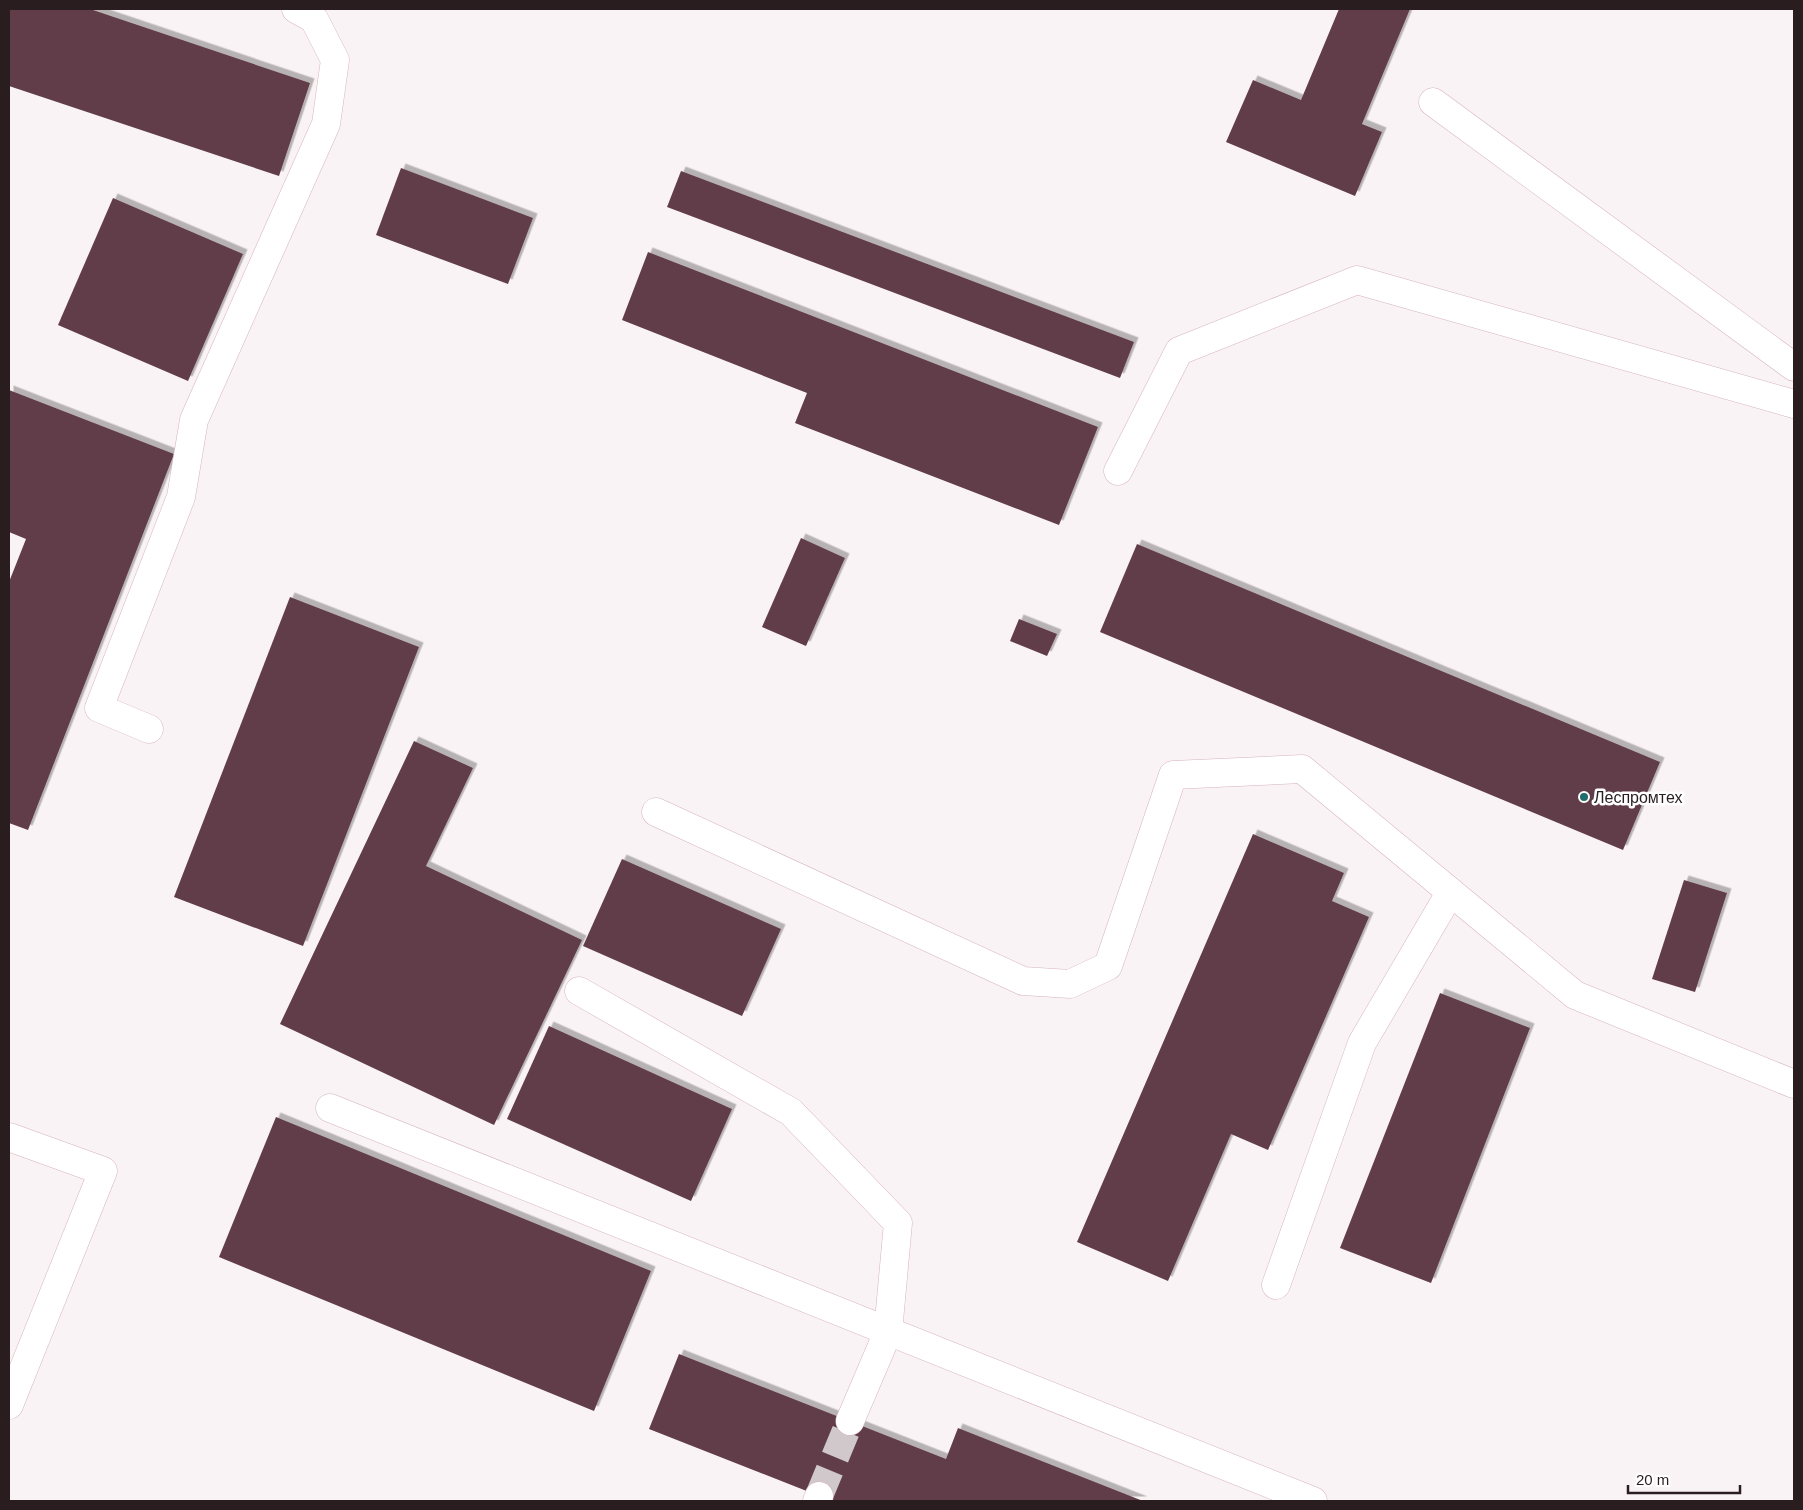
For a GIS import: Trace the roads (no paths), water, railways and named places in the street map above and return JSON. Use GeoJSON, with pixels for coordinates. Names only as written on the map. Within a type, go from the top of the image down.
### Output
{"type":"FeatureCollection","features":[{"type":"Feature","properties":{"kind":"street"},"geometry":{"type":"LineString","coordinates":[[150,729],[99,708],[182,497],[194,420],[326,124],[334,60],[314,19],[296,9]]}},
{"type":"Feature","properties":{"kind":"street"},"geometry":{"type":"LineString","coordinates":[[1433,102],[1794,367]]}},
{"type":"Feature","properties":{"kind":"street"},"geometry":{"type":"LineString","coordinates":[[1118,471],[1179,352],[1357,280],[1794,404]]}},
{"type":"Feature","properties":{"kind":"street"},"geometry":{"type":"LineString","coordinates":[[656,812],[1023,981],[1070,984],[1108,966],[1173,775],[1302,769],[1576,995],[1794,1084]]}},
{"type":"Feature","properties":{"kind":"street"},"geometry":{"type":"LineString","coordinates":[[1276,1285],[1362,1043],[1450,893]]}},
{"type":"Feature","properties":{"kind":"street"},"geometry":{"type":"LineString","coordinates":[[579,992],[791,1112],[898,1223],[888,1332],[850,1421]]}},
{"type":"Feature","properties":{"kind":"street"},"geometry":{"type":"LineString","coordinates":[[330,1108],[1313,1501]]}},
{"type":"Feature","properties":{"kind":"street"},"geometry":{"type":"LineString","coordinates":[[9,1137],[103,1171],[9,1405]]}},
{"type":"Feature","properties":{"kind":"tunnel"},"geometry":{"type":"LineString","coordinates":[[819,1496],[850,1421]]}},
{"type":"Feature","properties":{"kind":"place","name":"Леспромтех"},"geometry":{"type":"Point","coordinates":[1584,797]}}]}
